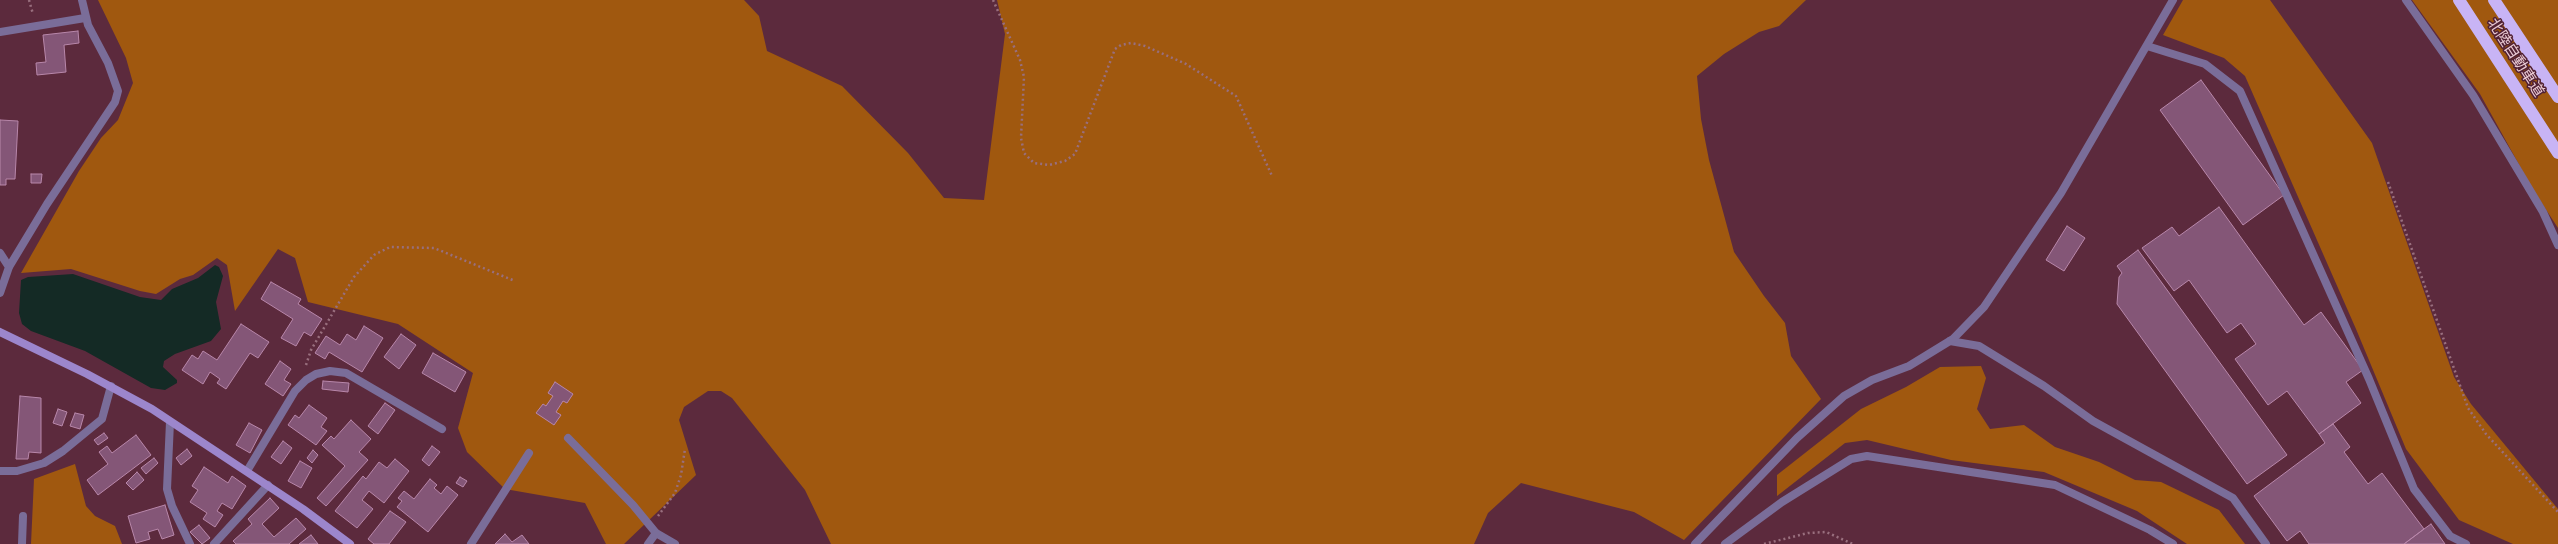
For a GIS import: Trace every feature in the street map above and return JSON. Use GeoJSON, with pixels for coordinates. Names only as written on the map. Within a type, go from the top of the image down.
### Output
{"type":"FeatureCollection","features":[{"type":"Feature","properties":{"kind":"highway","name":"北陸自動車道"},"geometry":{"type":"LineString","coordinates":[[2459,0],[2558,153]]}},
{"type":"Feature","properties":{"kind":"highway","name":"北陸自動車道"},"geometry":{"type":"LineString","coordinates":[[2494,0],[2558,97]]}},
{"type":"Feature","properties":{"kind":"street"},"geometry":{"type":"LineString","coordinates":[[0,293],[9,267],[47,204],[115,102],[118,91],[85,18],[82,0]]}},
{"type":"Feature","properties":{"kind":"street"},"geometry":{"type":"LineString","coordinates":[[1695,544],[1797,438],[1844,396],[1872,380],[1909,366],[1950,341],[1984,307],[2060,193],[2173,0]]}},
{"type":"Feature","properties":{"kind":"street"},"geometry":{"type":"LineString","coordinates":[[2406,0],[2473,95],[2542,212],[2558,245]]}},
{"type":"Feature","properties":{"kind":"street"},"geometry":{"type":"LineString","coordinates":[[0,32],[85,18]]}},
{"type":"Feature","properties":{"kind":"street"},"geometry":{"type":"LineString","coordinates":[[2147,46],[2205,64],[2240,91],[2369,379],[2414,488],[2450,536],[2466,544]]}},
{"type":"Feature","properties":{"kind":"street"},"geometry":{"type":"LineString","coordinates":[[0,253],[9,267]]}},
{"type":"Feature","properties":{"kind":"street"},"geometry":{"type":"LineString","coordinates":[[0,332],[111,386],[268,485],[350,544]]}},
{"type":"Feature","properties":{"kind":"street"},"geometry":{"type":"LineString","coordinates":[[1950,341],[1979,346],[2044,386],[2093,421],[2233,498],[2266,544]]}},
{"type":"Feature","properties":{"kind":"street"},"geometry":{"type":"LineString","coordinates":[[248,472],[283,409],[306,380],[316,374],[330,371],[346,373],[442,429]]}},
{"type":"Feature","properties":{"kind":"street"},"geometry":{"type":"LineString","coordinates":[[0,471],[17,471],[44,463],[63,451],[102,419],[111,386]]}},
{"type":"Feature","properties":{"kind":"street"},"geometry":{"type":"LineString","coordinates":[[170,422],[167,489],[172,506],[190,544]]}},
{"type":"Feature","properties":{"kind":"street"},"geometry":{"type":"LineString","coordinates":[[568,438],[633,505],[656,533],[675,544]]}},
{"type":"Feature","properties":{"kind":"street"},"geometry":{"type":"LineString","coordinates":[[471,544],[529,453]]}},
{"type":"Feature","properties":{"kind":"street"},"geometry":{"type":"LineString","coordinates":[[1725,544],[1782,502],[1851,459],[1867,456],[2055,485],[2150,530],[2173,544]]}},
{"type":"Feature","properties":{"kind":"street"},"geometry":{"type":"LineString","coordinates":[[214,544],[268,485]]}},
{"type":"Feature","properties":{"kind":"street"},"geometry":{"type":"LineString","coordinates":[[22,544],[23,516]]}},
{"type":"Feature","properties":{"kind":"street"},"geometry":{"type":"LineString","coordinates":[[648,544],[656,533]]}},
{"type":"Feature","properties":{"kind":"path"},"geometry":{"type":"LineString","coordinates":[[993,0],[1014,43],[1024,77],[1021,138],[1024,153],[1034,163],[1049,165],[1065,161],[1075,154],[1115,49],[1121,45],[1131,43],[1145,46],[1186,64],[1236,96],[1272,176]]}},
{"type":"Feature","properties":{"kind":"path"},"geometry":{"type":"LineString","coordinates":[[2388,182],[2468,408],[2486,434],[2558,512]]}},
{"type":"Feature","properties":{"kind":"path"},"geometry":{"type":"LineString","coordinates":[[306,380],[306,361],[311,350],[354,277],[374,255],[390,247],[434,248],[515,281]]}},
{"type":"Feature","properties":{"kind":"path"},"geometry":{"type":"LineString","coordinates":[[649,524],[663,512],[675,493],[681,475],[685,449]]}},
{"type":"Feature","properties":{"kind":"path"},"geometry":{"type":"LineString","coordinates":[[1764,544],[1808,533],[1826,532],[1853,544]]}},
{"type":"Feature","properties":{"kind":"shaded area"},"geometry":{"type":"Polygon","coordinates":[[[98,0],[744,0],[759,16],[767,51],[842,86],[908,153],[944,198],[984,200],[1005,34],[997,0],[1806,0],[1779,26],[1759,32],[1724,54],[1697,76],[1701,119],[1709,160],[1734,252],[1764,296],[1785,323],[1791,356],[1821,399],[1684,540],[1634,512],[1521,483],[1488,513],[1474,544],[831,544],[805,490],[732,398],[721,391],[708,391],[684,407],[679,420],[696,475],[624,544],[606,544],[585,503],[505,489],[467,452],[458,428],[473,373],[398,324],[308,302],[295,258],[278,249],[235,311],[227,265],[217,258],[193,275],[180,279],[156,294],[140,291],[71,269],[21,273],[79,171],[101,138],[118,120],[133,83],[126,58],[98,0]]]}},
{"type":"Feature","properties":{"kind":"shaded area"},"geometry":{"type":"Polygon","coordinates":[[[2183,0],[2270,0],[2372,143],[2454,377],[2471,404],[2558,509],[2558,544],[2513,544],[2459,520],[2406,449],[2356,329],[2245,76],[2224,58],[2163,35],[2183,0]]]}},
{"type":"Feature","properties":{"kind":"shaded area"},"geometry":{"type":"Polygon","coordinates":[[[2412,0],[2558,0],[2558,228],[2532,188],[2480,94],[2412,0]]]}},
{"type":"Feature","properties":{"kind":"shaded area"},"geometry":{"type":"Polygon","coordinates":[[[215,265],[219,267],[223,276],[216,302],[221,329],[211,341],[175,354],[164,361],[163,367],[177,380],[177,383],[165,390],[151,388],[85,351],[31,331],[22,324],[19,313],[21,280],[28,277],[73,274],[140,297],[161,300],[172,289],[198,278],[215,265]]]}},
{"type":"Feature","properties":{"kind":"shaded area"},"geometry":{"type":"Polygon","coordinates":[[[1981,366],[1986,378],[1977,409],[1990,429],[2024,425],[2055,447],[2099,462],[2135,480],[2161,482],[2219,510],[2245,544],[2187,544],[2137,511],[2044,472],[1951,460],[1867,440],[1845,443],[1777,496],[1777,475],[1861,409],[1906,387],[1940,367],[1981,366]]]}},
{"type":"Feature","properties":{"kind":"shaded area"},"geometry":{"type":"Polygon","coordinates":[[[75,464],[86,506],[95,516],[115,526],[122,544],[31,544],[34,479],[75,464]]]}},
{"type":"Feature","properties":{"kind":"building"},"geometry":{"type":"Polygon","coordinates":[[[78,31],[79,43],[64,45],[66,72],[37,75],[36,63],[46,62],[43,35],[78,31]]]}},
{"type":"Feature","properties":{"kind":"building"},"geometry":{"type":"Polygon","coordinates":[[[2201,80],[2284,195],[2243,225],[2160,110],[2201,80]]]}},
{"type":"Feature","properties":{"kind":"building"},"geometry":{"type":"Polygon","coordinates":[[[0,120],[18,121],[15,179],[6,179],[6,185],[0,185],[0,120]]]}},
{"type":"Feature","properties":{"kind":"building"},"geometry":{"type":"Polygon","coordinates":[[[31,174],[42,174],[41,183],[31,183],[31,174]]]}},
{"type":"Feature","properties":{"kind":"building"},"geometry":{"type":"Polygon","coordinates":[[[2219,207],[2304,325],[2321,312],[2363,370],[2346,382],[2361,403],[2319,434],[2287,391],[2268,405],[2235,359],[2256,344],[2241,323],[2227,333],[2189,280],[2174,291],[2142,248],[2172,227],[2179,236],[2219,207]]]}},
{"type":"Feature","properties":{"kind":"building"},"geometry":{"type":"Polygon","coordinates":[[[2067,226],[2085,238],[2064,271],[2046,260],[2067,226]]]}},
{"type":"Feature","properties":{"kind":"building"},"geometry":{"type":"Polygon","coordinates":[[[2138,250],[2287,455],[2247,484],[2117,304],[2119,277],[2122,273],[2117,266],[2138,250]]]}},
{"type":"Feature","properties":{"kind":"building"},"geometry":{"type":"Polygon","coordinates":[[[271,282],[301,299],[298,304],[322,319],[311,336],[304,332],[296,346],[281,338],[293,319],[261,299],[271,282]]]}},
{"type":"Feature","properties":{"kind":"building"},"geometry":{"type":"Polygon","coordinates":[[[241,324],[269,342],[258,358],[250,353],[226,389],[217,383],[220,379],[210,372],[203,384],[182,370],[192,355],[198,359],[203,351],[217,360],[241,324]]]}},
{"type":"Feature","properties":{"kind":"building"},"geometry":{"type":"Polygon","coordinates":[[[364,326],[383,338],[362,372],[329,352],[325,359],[315,353],[326,336],[340,345],[347,334],[356,340],[364,326]]]}},
{"type":"Feature","properties":{"kind":"building"},"geometry":{"type":"Polygon","coordinates":[[[401,334],[416,345],[399,369],[384,357],[401,334]]]}},
{"type":"Feature","properties":{"kind":"building"},"geometry":{"type":"Polygon","coordinates":[[[433,353],[466,372],[455,392],[422,373],[433,353]]]}},
{"type":"Feature","properties":{"kind":"building"},"geometry":{"type":"Polygon","coordinates":[[[280,361],[291,369],[284,380],[291,384],[283,396],[265,384],[280,361]]]}},
{"type":"Feature","properties":{"kind":"building"},"geometry":{"type":"Polygon","coordinates":[[[323,381],[349,383],[348,392],[322,389],[323,381]]]}},
{"type":"Feature","properties":{"kind":"building"},"geometry":{"type":"Polygon","coordinates":[[[555,382],[573,394],[567,403],[563,401],[556,412],[561,415],[554,425],[536,413],[543,404],[546,406],[553,396],[548,393],[555,382]]]}},
{"type":"Feature","properties":{"kind":"building"},"geometry":{"type":"Polygon","coordinates":[[[20,396],[41,398],[41,453],[29,452],[28,459],[16,459],[20,396]]]}},
{"type":"Feature","properties":{"kind":"building"},"geometry":{"type":"Polygon","coordinates":[[[385,403],[395,410],[378,434],[368,426],[385,403]]]}},
{"type":"Feature","properties":{"kind":"building"},"geometry":{"type":"Polygon","coordinates":[[[309,405],[327,418],[321,427],[327,431],[316,445],[288,425],[295,415],[299,418],[309,405]]]}},
{"type":"Feature","properties":{"kind":"building"},"geometry":{"type":"Polygon","coordinates":[[[58,409],[67,412],[62,426],[53,423],[58,409]]]}},
{"type":"Feature","properties":{"kind":"building"},"geometry":{"type":"Polygon","coordinates":[[[75,413],[84,415],[80,429],[70,426],[75,413]]]}},
{"type":"Feature","properties":{"kind":"building"},"geometry":{"type":"Polygon","coordinates":[[[351,420],[371,439],[359,452],[368,460],[326,506],[317,498],[345,466],[322,445],[331,436],[334,439],[351,420]]]}},
{"type":"Feature","properties":{"kind":"building"},"geometry":{"type":"Polygon","coordinates":[[[249,423],[262,430],[250,453],[236,445],[249,423]]]}},
{"type":"Feature","properties":{"kind":"building"},"geometry":{"type":"Polygon","coordinates":[[[2333,424],[2350,447],[2344,452],[2368,484],[2382,473],[2424,529],[2404,544],[2309,544],[2300,531],[2287,541],[2254,496],[2325,443],[2319,434],[2333,424]]]}},
{"type":"Feature","properties":{"kind":"building"},"geometry":{"type":"Polygon","coordinates":[[[104,433],[108,438],[98,445],[94,440],[104,433]]]}},
{"type":"Feature","properties":{"kind":"building"},"geometry":{"type":"Polygon","coordinates":[[[136,435],[151,455],[98,495],[87,480],[108,464],[99,452],[107,446],[112,453],[136,435]]]}},
{"type":"Feature","properties":{"kind":"building"},"geometry":{"type":"Polygon","coordinates":[[[283,441],[292,448],[281,464],[271,457],[283,441]]]}},
{"type":"Feature","properties":{"kind":"building"},"geometry":{"type":"Polygon","coordinates":[[[432,446],[440,452],[429,466],[422,460],[432,446]]]}},
{"type":"Feature","properties":{"kind":"building"},"geometry":{"type":"Polygon","coordinates":[[[187,449],[192,456],[181,465],[176,458],[187,449]]]}},
{"type":"Feature","properties":{"kind":"building"},"geometry":{"type":"Polygon","coordinates":[[[313,450],[318,455],[312,463],[307,458],[313,450]]]}},
{"type":"Feature","properties":{"kind":"building"},"geometry":{"type":"Polygon","coordinates":[[[154,458],[158,463],[146,474],[141,468],[154,458]]]}},
{"type":"Feature","properties":{"kind":"building"},"geometry":{"type":"Polygon","coordinates":[[[395,459],[409,471],[384,503],[369,491],[362,500],[373,509],[357,528],[335,511],[363,476],[366,479],[379,462],[387,468],[395,459]]]}},
{"type":"Feature","properties":{"kind":"building"},"geometry":{"type":"Polygon","coordinates":[[[300,461],[312,468],[301,488],[288,481],[300,461]]]}},
{"type":"Feature","properties":{"kind":"building"},"geometry":{"type":"Polygon","coordinates":[[[204,467],[228,483],[232,476],[246,486],[232,509],[222,503],[217,511],[223,515],[215,527],[203,519],[207,513],[190,502],[198,490],[192,486],[204,467]]]}},
{"type":"Feature","properties":{"kind":"building"},"geometry":{"type":"Polygon","coordinates":[[[137,472],[144,480],[133,490],[126,483],[137,472]]]}},
{"type":"Feature","properties":{"kind":"building"},"geometry":{"type":"Polygon","coordinates":[[[460,477],[467,481],[463,487],[456,483],[460,477]]]}},
{"type":"Feature","properties":{"kind":"building"},"geometry":{"type":"Polygon","coordinates":[[[430,479],[437,485],[434,488],[441,494],[447,486],[458,495],[428,532],[397,507],[402,501],[398,498],[404,491],[414,499],[430,479]]]}},
{"type":"Feature","properties":{"kind":"building"},"geometry":{"type":"Polygon","coordinates":[[[270,498],[279,508],[262,524],[274,537],[296,518],[306,529],[289,544],[236,544],[233,541],[252,524],[248,519],[270,498]]]}},
{"type":"Feature","properties":{"kind":"building"},"geometry":{"type":"Polygon","coordinates":[[[165,505],[174,535],[162,539],[158,529],[148,532],[150,539],[136,543],[128,516],[165,505]]]}},
{"type":"Feature","properties":{"kind":"building"},"geometry":{"type":"Polygon","coordinates":[[[390,511],[406,522],[389,544],[374,544],[368,539],[390,511]]]}},
{"type":"Feature","properties":{"kind":"building"},"geometry":{"type":"Polygon","coordinates":[[[2431,524],[2445,544],[2404,544],[2424,529],[2431,524]]]}},
{"type":"Feature","properties":{"kind":"building"},"geometry":{"type":"Polygon","coordinates":[[[199,525],[210,538],[202,544],[190,532],[199,525]]]}},
{"type":"Feature","properties":{"kind":"building"},"geometry":{"type":"Polygon","coordinates":[[[505,534],[512,542],[522,535],[529,544],[495,544],[505,534]]]}},
{"type":"Feature","properties":{"kind":"building"},"geometry":{"type":"Polygon","coordinates":[[[311,535],[318,544],[299,544],[311,535]]]}}]}
